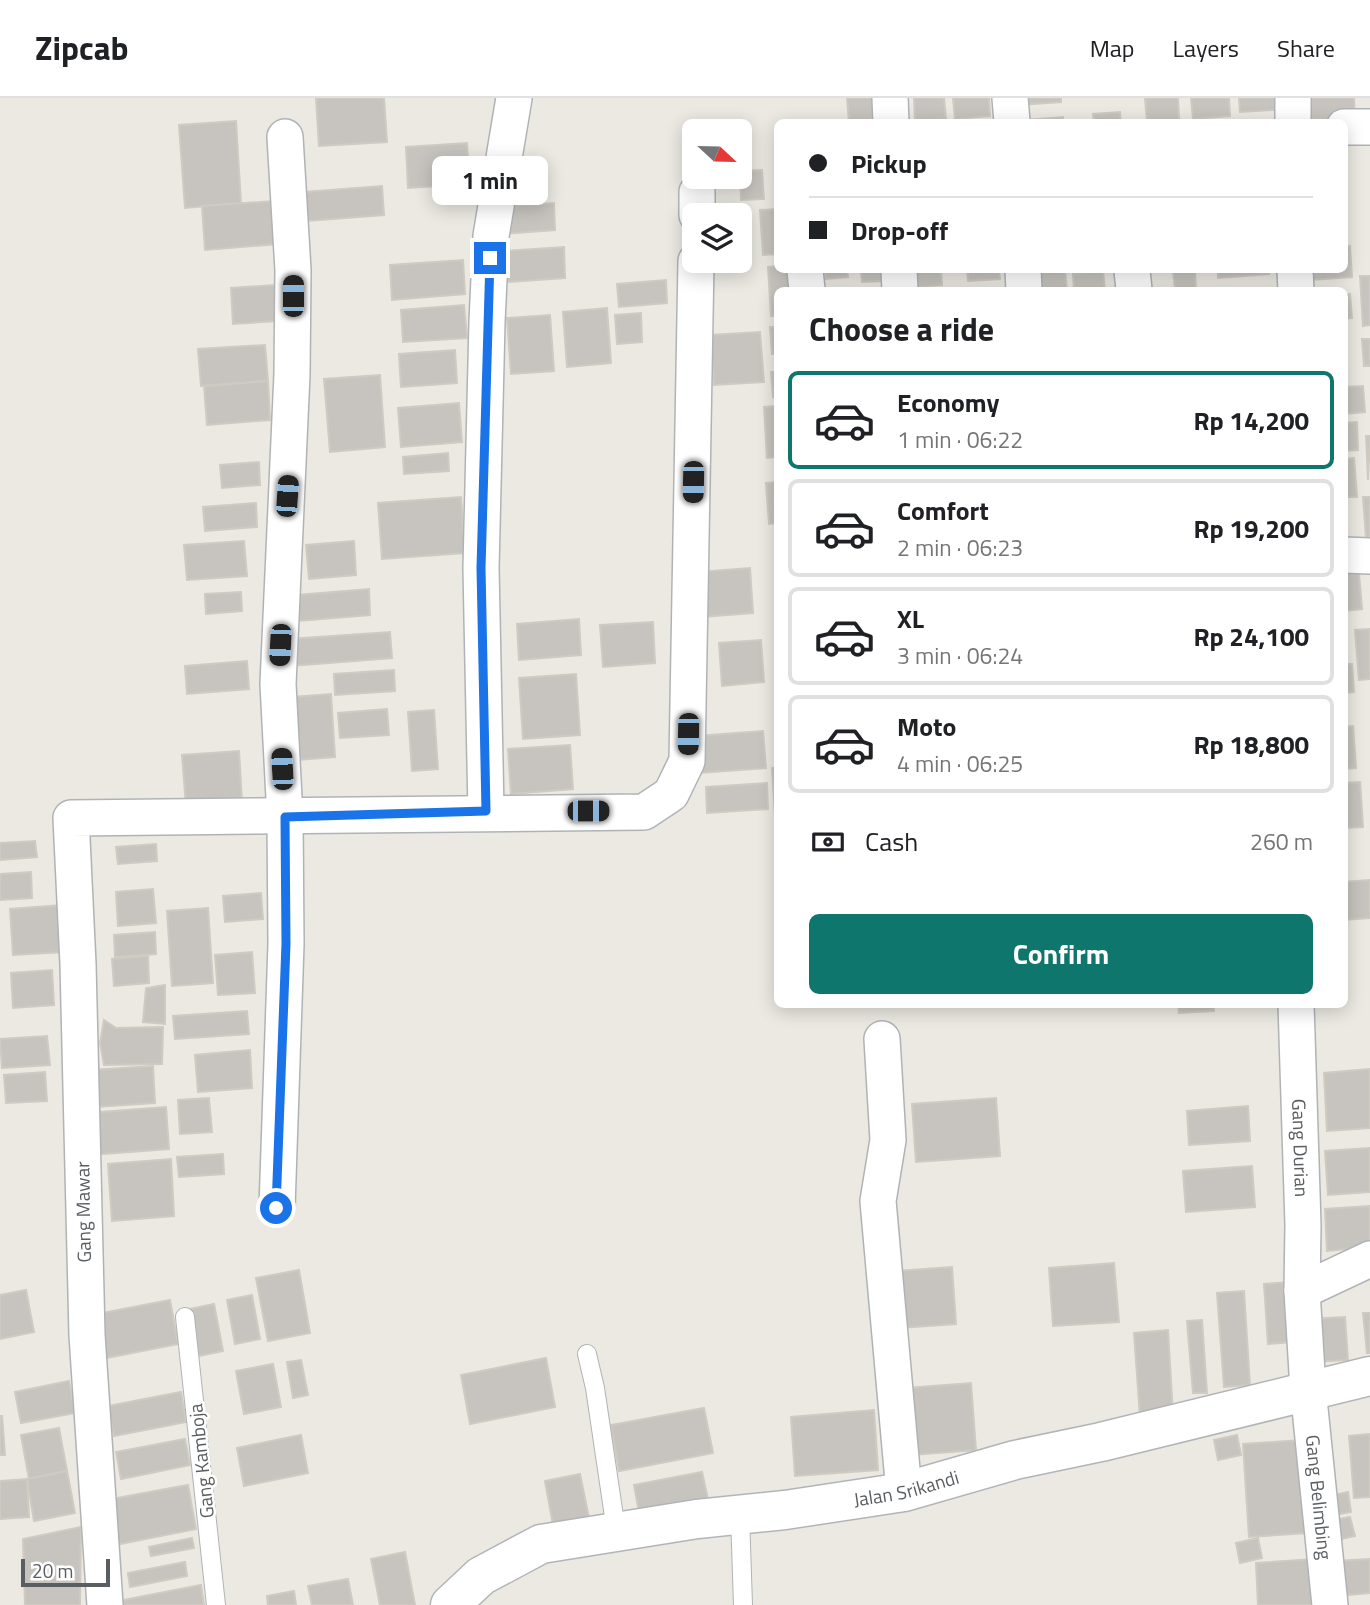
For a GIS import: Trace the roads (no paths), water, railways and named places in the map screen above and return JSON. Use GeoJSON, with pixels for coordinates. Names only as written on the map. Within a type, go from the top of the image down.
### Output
{"type":"FeatureCollection","features":[{"type":"Feature","properties":{"kind":"street"},"geometry":{"type":"LineString","coordinates":[[486,811],[481,568],[487,322],[493,223],[514,98]]}},
{"type":"Feature","properties":{"kind":"street"},"geometry":{"type":"LineString","coordinates":[[890,98],[891,119]]}},
{"type":"Feature","properties":{"kind":"street"},"geometry":{"type":"LineString","coordinates":[[1010,98],[1012,119]]}},
{"type":"Feature","properties":{"kind":"street"},"geometry":{"type":"LineString","coordinates":[[1293,98],[1293,119]]}},
{"type":"Feature","properties":{"kind":"street"},"geometry":{"type":"LineString","coordinates":[[1348,127],[1370,127]]}},
{"type":"Feature","properties":{"kind":"street"},"geometry":{"type":"LineString","coordinates":[[276,1208],[286,944],[285,817],[278,684],[289,469],[293,283],[285,137]]}},
{"type":"Feature","properties":{"kind":"street"},"geometry":{"type":"LineString","coordinates":[[285,817],[486,811],[644,812],[671,794],[687,761],[696,273]]}},
{"type":"Feature","properties":{"kind":"street"},"geometry":{"type":"LineString","coordinates":[[1348,555],[1370,556]]}},
{"type":"Feature","properties":{"kind":"street","name":"Gang Mawar"},"geometry":{"type":"LineString","coordinates":[[105,1605],[87,1335],[78,964],[71,818],[285,817]]}},
{"type":"Feature","properties":{"kind":"street","name":"Gang Durian"},"geometry":{"type":"LineString","coordinates":[[1296,1008],[1303,1225],[1302,1291],[1308,1389]]}},
{"type":"Feature","properties":{"kind":"street"},"geometry":{"type":"LineString","coordinates":[[882,1039],[888,1140],[878,1201],[904,1492]]}},
{"type":"Feature","properties":{"kind":"street"},"geometry":{"type":"LineString","coordinates":[[1302,1291],[1370,1259]]}},
{"type":"Feature","properties":{"kind":"street","name":"Jalan Srikandi"},"geometry":{"type":"LineString","coordinates":[[450,1605],[481,1576],[541,1544],[616,1530],[904,1492],[1015,1460],[1101,1442],[1308,1389],[1370,1376]]}},
{"type":"Feature","properties":{"kind":"street","name":"Gang Belimbing"},"geometry":{"type":"LineString","coordinates":[[1308,1389],[1330,1605]]}},
{"type":"Feature","properties":{"kind":"lane","name":"Gang Kamboja"},"geometry":{"type":"LineString","coordinates":[[185,1317],[216,1605]]}},
{"type":"Feature","properties":{"kind":"lane"},"geometry":{"type":"LineString","coordinates":[[587,1354],[595,1388],[616,1530]]}},
{"type":"Feature","properties":{"kind":"lane"},"geometry":{"type":"LineString","coordinates":[[740,1515],[743,1605]]}}]}
